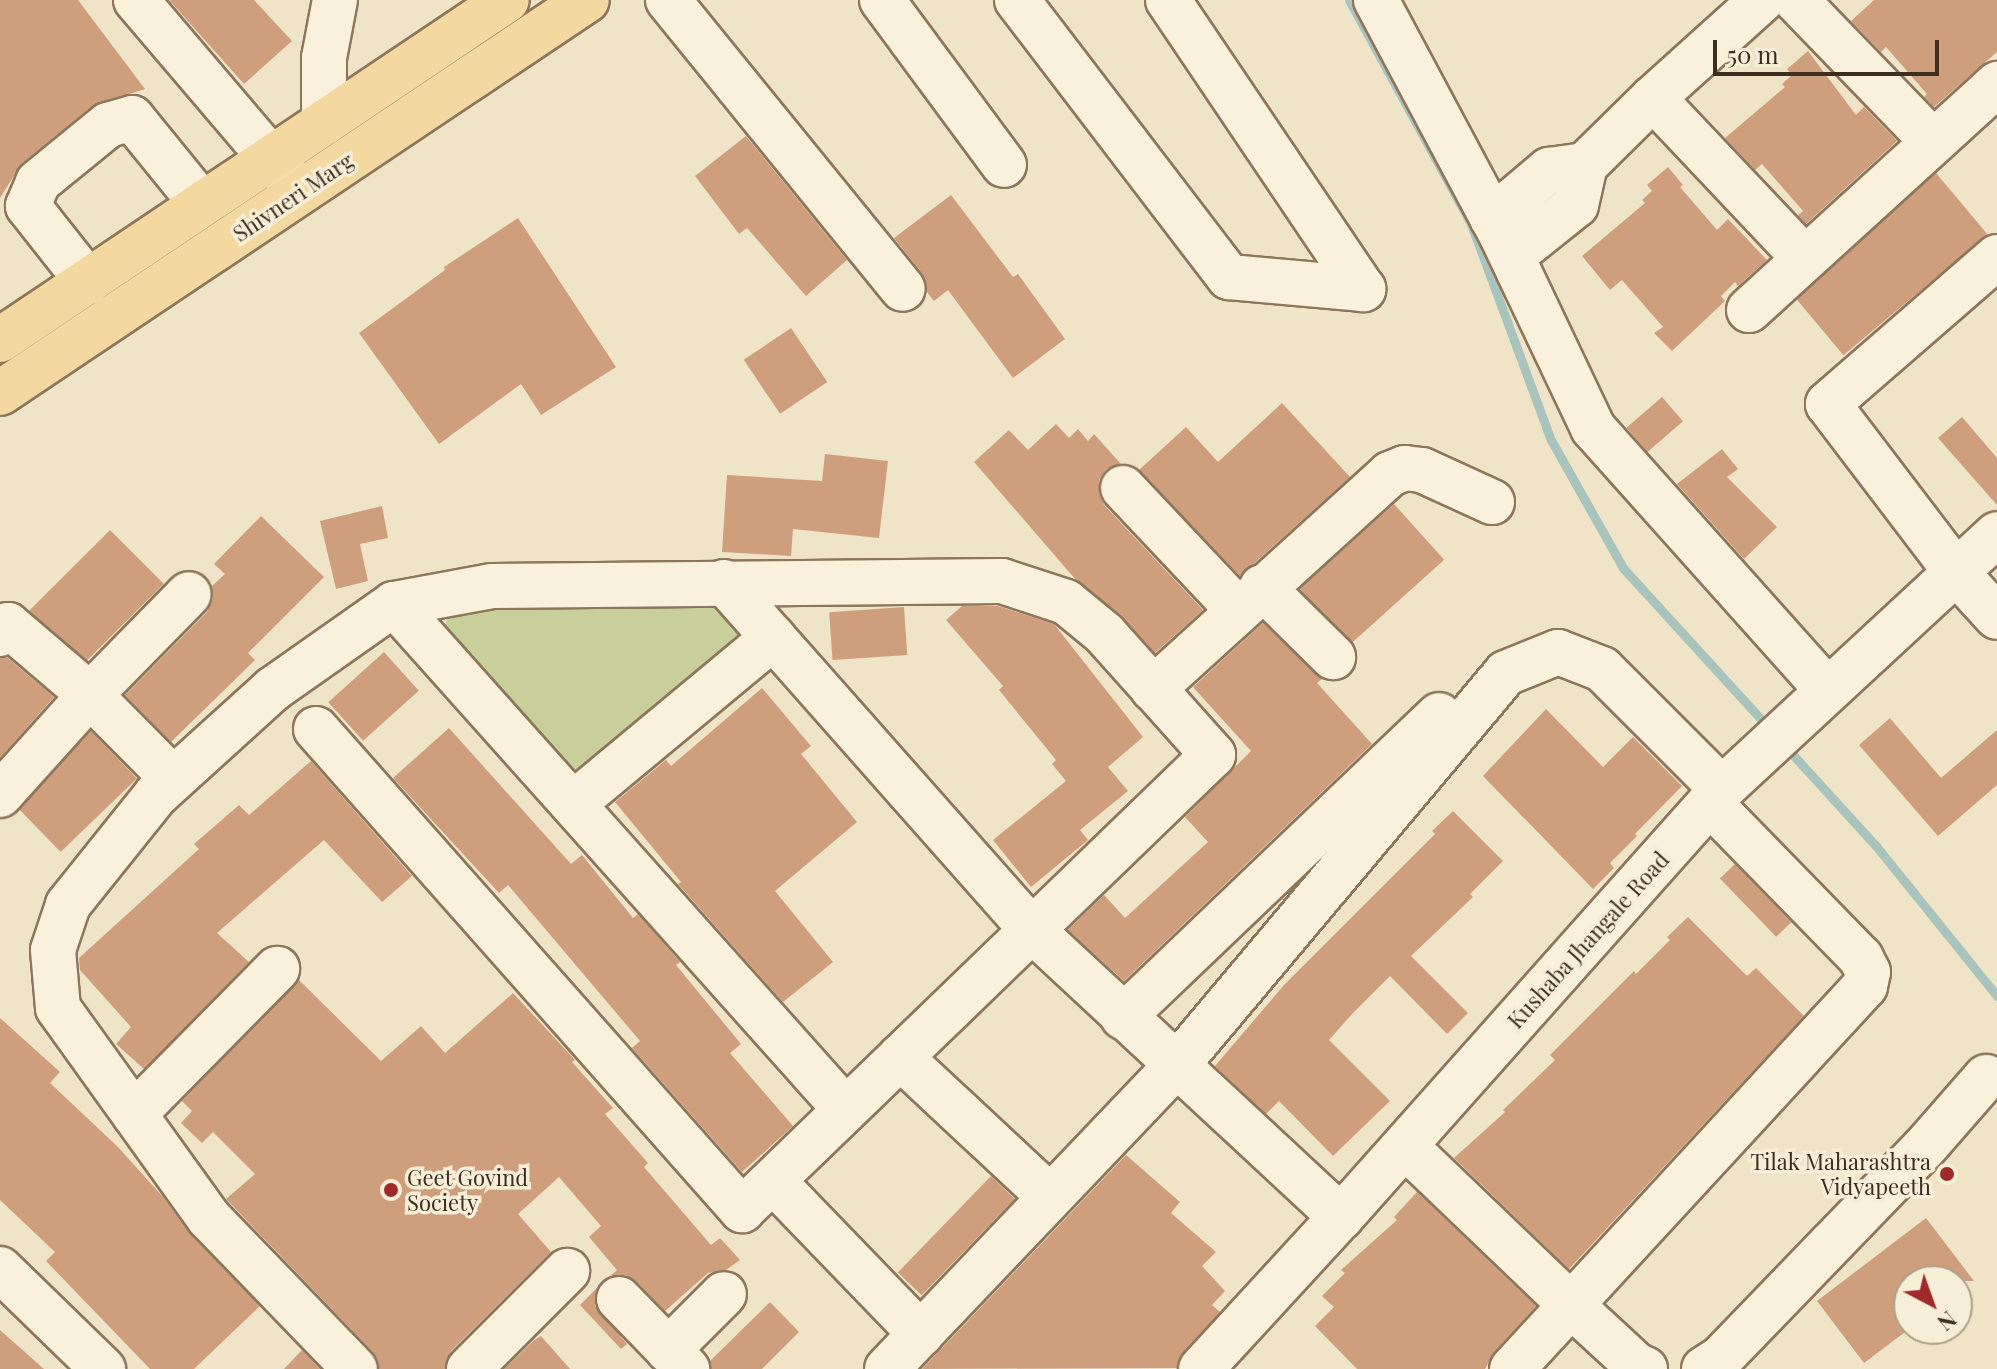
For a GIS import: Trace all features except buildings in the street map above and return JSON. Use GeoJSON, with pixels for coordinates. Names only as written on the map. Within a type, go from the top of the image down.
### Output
{"type":"FeatureCollection","features":[{"type":"Feature","properties":{"kind":"main road","name":"Shivneri Marg"},"geometry":{"type":"LineString","coordinates":[[0,340],[507,0]]}},
{"type":"Feature","properties":{"kind":"main road","name":"Shivneri Marg"},"geometry":{"type":"LineString","coordinates":[[0,393],[587,0]]}},
{"type":"Feature","properties":{"kind":"street"},"geometry":{"type":"LineString","coordinates":[[136,0],[272,157],[299,193]]}},
{"type":"Feature","properties":{"kind":"street"},"geometry":{"type":"LineString","coordinates":[[324,123],[324,58],[335,0]]}},
{"type":"Feature","properties":{"kind":"street"},"geometry":{"type":"LineString","coordinates":[[668,0],[903,289]]}},
{"type":"Feature","properties":{"kind":"street"},"geometry":{"type":"LineString","coordinates":[[882,0],[1004,165]]}},
{"type":"Feature","properties":{"kind":"street"},"geometry":{"type":"LineString","coordinates":[[1017,0],[1229,277],[1363,289],[1168,0]]}},
{"type":"Feature","properties":{"kind":"street"},"geometry":{"type":"LineString","coordinates":[[1376,0],[1512,256],[1593,428],[1817,699]]}},
{"type":"Feature","properties":{"kind":"street"},"geometry":{"type":"LineString","coordinates":[[1512,256],[1576,205],[1585,165],[1653,98],[1762,0]]}},
{"type":"Feature","properties":{"kind":"street"},"geometry":{"type":"LineString","coordinates":[[1796,0],[1933,142]]}},
{"type":"Feature","properties":{"kind":"street"},"geometry":{"type":"LineString","coordinates":[[1749,310],[1997,84]]}},
{"type":"Feature","properties":{"kind":"street"},"geometry":{"type":"LineString","coordinates":[[1653,98],[1805,259]]}},
{"type":"Feature","properties":{"kind":"street"},"geometry":{"type":"LineString","coordinates":[[88,282],[28,206],[38,182],[108,125],[132,118],[202,204]]}},
{"type":"Feature","properties":{"kind":"street"},"geometry":{"type":"LineString","coordinates":[[1492,218],[1549,170],[1585,165]]}},
{"type":"Feature","properties":{"kind":"street"},"geometry":{"type":"LineString","coordinates":[[1997,257],[1828,404],[1955,571],[1997,617]]}},
{"type":"Feature","properties":{"kind":"street"},"geometry":{"type":"LineString","coordinates":[[1153,689],[1390,474],[1405,468],[1422,470],[1492,502]]}},
{"type":"Feature","properties":{"kind":"street"},"geometry":{"type":"LineString","coordinates":[[1123,488],[1250,599],[1333,657]]}},
{"type":"Feature","properties":{"kind":"street","name":"Kushaba Jhangale Road"},"geometry":{"type":"LineString","coordinates":[[1201,1369],[1405,1146],[1724,788],[1997,534]]}},
{"type":"Feature","properties":{"kind":"street"},"geometry":{"type":"LineString","coordinates":[[316,729],[742,1210],[1213,755],[1105,634],[1066,602],[1002,581],[492,586],[394,604],[273,689],[156,795],[68,905],[53,950],[58,1008],[209,1218],[355,1369]]}},
{"type":"Feature","properties":{"kind":"street"},"geometry":{"type":"LineString","coordinates":[[724,582],[1032,930],[1341,1217]]}},
{"type":"Feature","properties":{"kind":"street"},"geometry":{"type":"LineString","coordinates":[[0,795],[90,695],[189,594]]}},
{"type":"Feature","properties":{"kind":"street"},"geometry":{"type":"LineString","coordinates":[[394,604],[846,1110]]}},
{"type":"Feature","properties":{"kind":"street"},"geometry":{"type":"LineString","coordinates":[[0,634],[8,625],[90,695],[173,779]]}},
{"type":"Feature","properties":{"kind":"street"},"geometry":{"type":"LineString","coordinates":[[574,803],[773,638]]}},
{"type":"Feature","properties":{"kind":"street"},"geometry":{"type":"LineString","coordinates":[[887,1369],[1176,1066],[1506,673],[1558,652],[1602,669],[1724,788],[1861,958],[1868,972],[1865,986],[1512,1369]]}},
{"type":"Feature","properties":{"kind":"street"},"geometry":{"type":"LineString","coordinates":[[1123,1017],[1439,715]]}},
{"type":"Feature","properties":{"kind":"street"},"geometry":{"type":"LineString","coordinates":[[134,1114],[277,969]]}},
{"type":"Feature","properties":{"kind":"street"},"geometry":{"type":"LineString","coordinates":[[900,1057],[1050,1197]]}},
{"type":"Feature","properties":{"kind":"street"},"geometry":{"type":"LineString","coordinates":[[1704,1369],[1721,1358],[1925,1147],[1986,1077]]}},
{"type":"Feature","properties":{"kind":"street"},"geometry":{"type":"LineString","coordinates":[[1405,1146],[1571,1305],[1636,1365],[1645,1369]]}},
{"type":"Feature","properties":{"kind":"street"},"geometry":{"type":"LineString","coordinates":[[773,1181],[921,1334]]}},
{"type":"Feature","properties":{"kind":"street"},"geometry":{"type":"LineString","coordinates":[[0,1269],[103,1369]]}},
{"type":"Feature","properties":{"kind":"street"},"geometry":{"type":"LineString","coordinates":[[469,1369],[567,1271]]}},
{"type":"Feature","properties":{"kind":"street"},"geometry":{"type":"LineString","coordinates":[[619,1299],[678,1360],[724,1294]]}},
{"type":"Feature","properties":{"kind":"green space"},"geometry":{"type":"Polygon","coordinates":[[[714,595],[757,639],[581,788],[445,626],[448,615],[457,606],[714,595]]]}},
{"type":"Feature","properties":{"kind":"waterway"},"geometry":{"type":"LineString","coordinates":[[1349,0],[1471,224],[1551,440],[1623,568],[1769,728]]}},
{"type":"Feature","properties":{"kind":"waterway"},"geometry":{"type":"LineString","coordinates":[[1784,745],[1876,846],[1997,996]]}},
{"type":"Feature","properties":{"kind":"place","name":"Tilak Maharashtra Vidyapeeth"},"geometry":{"type":"Point","coordinates":[1947,1174]}},
{"type":"Feature","properties":{"kind":"place","name":"Geet Govind Society"},"geometry":{"type":"Point","coordinates":[391,1190]}}]}
